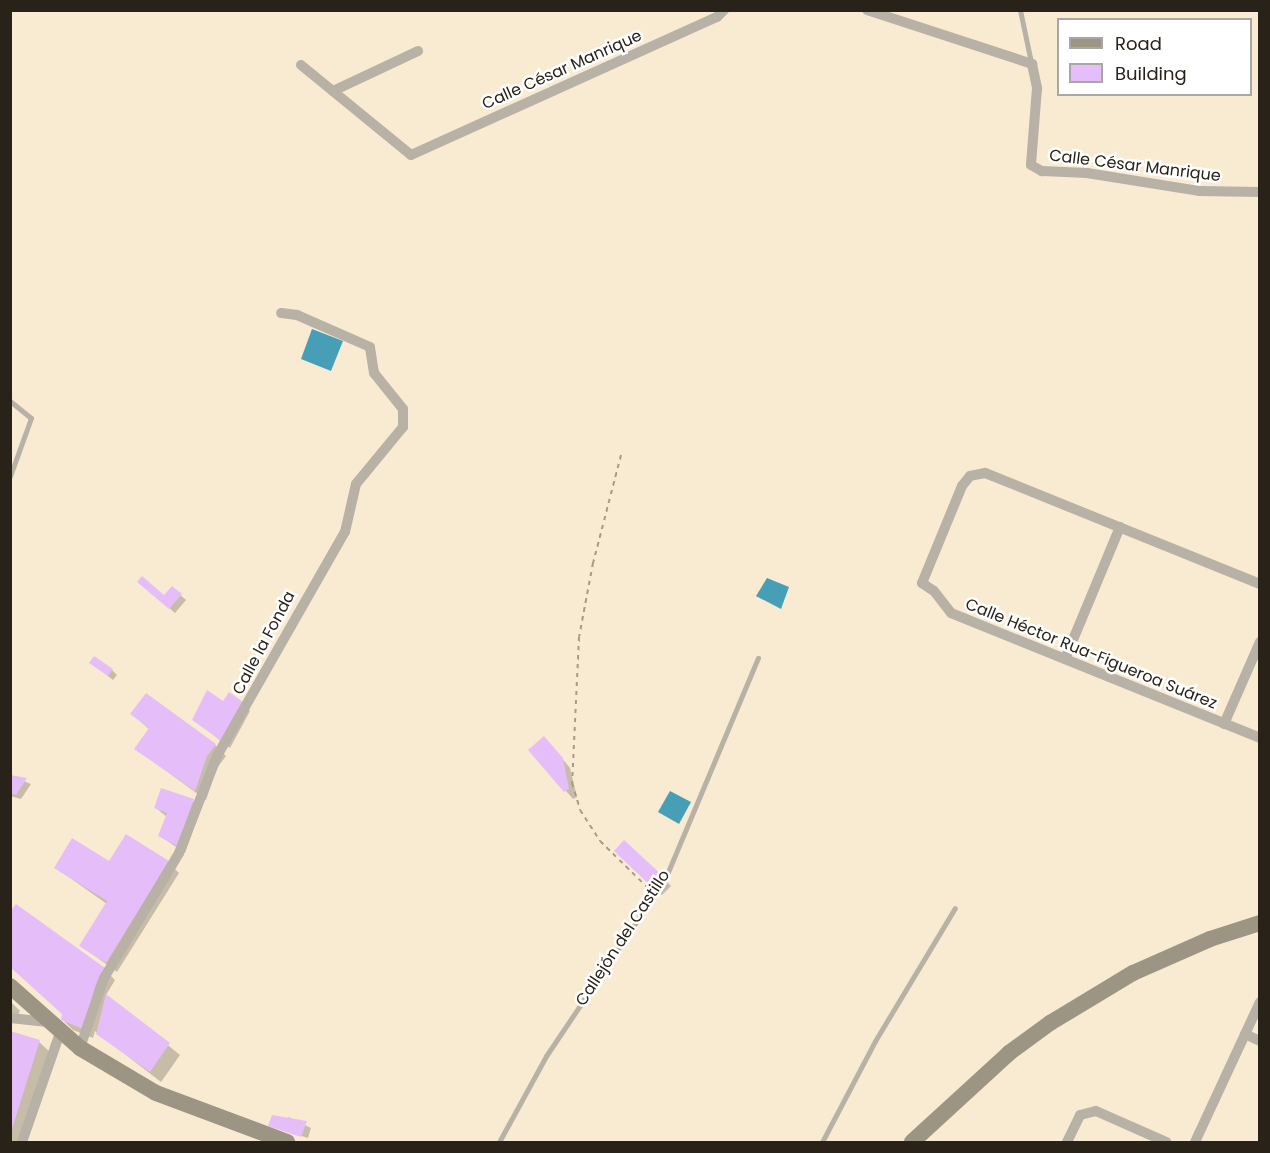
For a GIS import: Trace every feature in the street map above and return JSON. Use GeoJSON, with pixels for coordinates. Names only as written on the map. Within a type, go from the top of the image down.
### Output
{"type":"FeatureCollection","features":[{"type":"Feature","properties":{"kind":"main road"},"geometry":{"type":"LineString","coordinates":[[912,1143],[986,1073],[1050,1023],[1133,973],[1210,939],[1260,923]]}},
{"type":"Feature","properties":{"kind":"main road"},"geometry":{"type":"LineString","coordinates":[[10,986],[80,1048],[156,1093],[287,1143]]}},
{"type":"Feature","properties":{"kind":"street","name":"Calle César Manrique"},"geometry":{"type":"LineString","coordinates":[[333,91],[411,154],[717,17],[724,10]]}},
{"type":"Feature","properties":{"kind":"street"},"geometry":{"type":"LineString","coordinates":[[867,10],[1032,64]]}},
{"type":"Feature","properties":{"kind":"street"},"geometry":{"type":"LineString","coordinates":[[301,64],[333,91],[418,51]]}},
{"type":"Feature","properties":{"kind":"street","name":"Calle César Manrique"},"geometry":{"type":"LineString","coordinates":[[1032,64],[1037,88],[1031,165],[1042,171],[1087,173],[1199,191],[1260,192]]}},
{"type":"Feature","properties":{"kind":"street","name":"Calle la Fonda"},"geometry":{"type":"LineString","coordinates":[[80,1048],[104,978],[179,853],[217,756],[345,532],[356,484],[403,427],[403,409],[374,373],[370,347],[297,315],[281,313]]}},
{"type":"Feature","properties":{"kind":"street","name":"Calle Héctor Rua-Figueroa Suárez"},"geometry":{"type":"LineString","coordinates":[[1120,527],[985,473],[970,477],[962,486],[922,583],[934,591],[951,613],[1260,738]]}},
{"type":"Feature","properties":{"kind":"street"},"geometry":{"type":"LineString","coordinates":[[1065,658],[1120,527],[1260,584]]}},
{"type":"Feature","properties":{"kind":"street"},"geometry":{"type":"LineString","coordinates":[[1224,724],[1260,642]]}},
{"type":"Feature","properties":{"kind":"street"},"geometry":{"type":"LineString","coordinates":[[1195,1143],[1260,1002]]}},
{"type":"Feature","properties":{"kind":"street"},"geometry":{"type":"LineString","coordinates":[[10,1018],[54,1027],[22,1143]]}},
{"type":"Feature","properties":{"kind":"street"},"geometry":{"type":"LineString","coordinates":[[1245,1034],[1260,1041]]}},
{"type":"Feature","properties":{"kind":"street"},"geometry":{"type":"LineString","coordinates":[[1067,1143],[1080,1115],[1096,1111],[1166,1143]]}},
{"type":"Feature","properties":{"kind":"lane"},"geometry":{"type":"LineString","coordinates":[[1020,10],[1032,64]]}},
{"type":"Feature","properties":{"kind":"lane"},"geometry":{"type":"LineString","coordinates":[[10,401],[31,418],[10,476]]}},
{"type":"Feature","properties":{"kind":"lane","name":"Callejón del Castillo"},"geometry":{"type":"LineString","coordinates":[[499,1143],[546,1056],[665,879],[758,658]]}},
{"type":"Feature","properties":{"kind":"lane"},"geometry":{"type":"LineString","coordinates":[[822,1143],[875,1041],[955,908]]}},
{"type":"Feature","properties":{"kind":"path"},"geometry":{"type":"LineString","coordinates":[[621,455],[593,563],[579,637],[572,783],[580,810],[600,840],[622,866],[655,894]]}},
{"type":"Feature","properties":{"kind":"water"},"geometry":{"type":"Polygon","coordinates":[[[312,329],[343,341],[331,371],[301,359],[312,329]]]}},
{"type":"Feature","properties":{"kind":"water"},"geometry":{"type":"Polygon","coordinates":[[[767,578],[789,587],[781,609],[756,596],[767,578]]]}},
{"type":"Feature","properties":{"kind":"water"},"geometry":{"type":"Polygon","coordinates":[[[670,791],[691,802],[679,824],[658,812],[670,791]]]}},
{"type":"Feature","properties":{"kind":"building"},"geometry":{"type":"Polygon","coordinates":[[[142,576],[164,595],[172,586],[182,594],[169,609],[137,582],[142,576]]]}},
{"type":"Feature","properties":{"kind":"building"},"geometry":{"type":"Polygon","coordinates":[[[94,656],[113,669],[108,676],[89,663],[94,656]]]}},
{"type":"Feature","properties":{"kind":"building"},"geometry":{"type":"Polygon","coordinates":[[[207,690],[223,701],[229,692],[243,702],[222,741],[192,720],[207,690]]]}},
{"type":"Feature","properties":{"kind":"building"},"geometry":{"type":"Polygon","coordinates":[[[146,693],[216,744],[207,756],[195,791],[134,749],[149,728],[130,714],[146,693]]]}},
{"type":"Feature","properties":{"kind":"building"},"geometry":{"type":"Polygon","coordinates":[[[544,736],[563,758],[569,789],[564,792],[528,750],[544,736]]]}},
{"type":"Feature","properties":{"kind":"building"},"geometry":{"type":"Polygon","coordinates":[[[10,775],[27,778],[16,795],[10,793],[10,775]]]}},
{"type":"Feature","properties":{"kind":"building"},"geometry":{"type":"Polygon","coordinates":[[[161,788],[194,799],[177,846],[158,836],[167,813],[154,808],[161,788]]]}},
{"type":"Feature","properties":{"kind":"building"},"geometry":{"type":"Polygon","coordinates":[[[126,834],[169,861],[106,963],[79,946],[107,901],[54,868],[72,838],[109,861],[126,834]]]}},
{"type":"Feature","properties":{"kind":"building"},"geometry":{"type":"Polygon","coordinates":[[[624,840],[664,877],[653,888],[614,851],[624,840]]]}},
{"type":"Feature","properties":{"kind":"building"},"geometry":{"type":"Polygon","coordinates":[[[16,904],[105,968],[96,984],[83,1029],[61,1020],[62,1014],[10,967],[10,911],[16,904]]]}},
{"type":"Feature","properties":{"kind":"building"},"geometry":{"type":"Polygon","coordinates":[[[106,994],[170,1043],[150,1072],[96,1034],[106,994]]]}},
{"type":"Feature","properties":{"kind":"building"},"geometry":{"type":"Polygon","coordinates":[[[10,1031],[40,1040],[11,1132],[10,1132],[10,1031]]]}},
{"type":"Feature","properties":{"kind":"building"},"geometry":{"type":"Polygon","coordinates":[[[272,1115],[307,1121],[301,1137],[268,1126],[272,1115]]]}}]}
